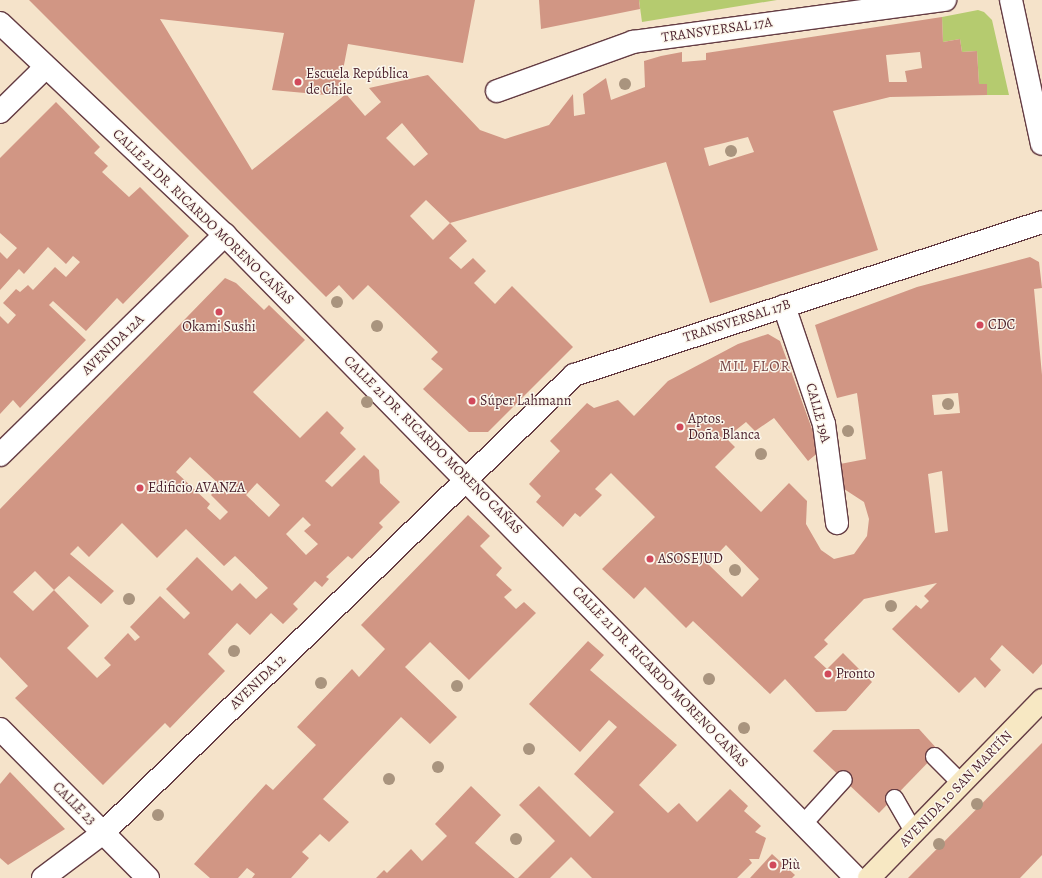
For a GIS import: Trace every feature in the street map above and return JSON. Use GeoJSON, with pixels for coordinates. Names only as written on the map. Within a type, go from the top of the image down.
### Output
{"type":"FeatureCollection","features":[{"type":"Feature","properties":{"kind":"street","name":"TRANSVERSAL 17A"},"geometry":{"type":"LineString","coordinates":[[497,91],[633,42],[945,0]]}},
{"type":"Feature","properties":{"kind":"street"},"geometry":{"type":"LineString","coordinates":[[1011,0],[1042,144]]}},
{"type":"Feature","properties":{"kind":"street","name":"CALLE 21 DR. RICARDO MORENO CAÑAS"},"geometry":{"type":"LineString","coordinates":[[0,23],[46,68],[225,235],[466,478],[856,878]]}},
{"type":"Feature","properties":{"kind":"street"},"geometry":{"type":"LineString","coordinates":[[0,112],[46,68]]}},
{"type":"Feature","properties":{"kind":"street","name":"TRANSVERSAL 17B"},"geometry":{"type":"LineString","coordinates":[[466,478],[574,374],[1042,222]]}},
{"type":"Feature","properties":{"kind":"street","name":"AVENIDA 12A"},"geometry":{"type":"LineString","coordinates":[[0,455],[225,235]]}},
{"type":"Feature","properties":{"kind":"street","name":"CALLE 19A"},"geometry":{"type":"LineString","coordinates":[[784,306],[824,424],[837,523]]}},
{"type":"Feature","properties":{"kind":"street","name":"AVENIDA 12"},"geometry":{"type":"LineString","coordinates":[[43,878],[103,833],[466,478]]}},
{"type":"Feature","properties":{"kind":"street","name":"AVENIDA 10 SAN MARTÍN"},"geometry":{"type":"LineString","coordinates":[[870,878],[1042,700]]}},
{"type":"Feature","properties":{"kind":"street","name":"CALLE 23"},"geometry":{"type":"LineString","coordinates":[[0,729],[148,878]]}},
{"type":"Feature","properties":{"kind":"lane"},"geometry":{"type":"LineString","coordinates":[[934,756],[961,783]]}},
{"type":"Feature","properties":{"kind":"lane"},"geometry":{"type":"LineString","coordinates":[[803,823],[843,779]]}},
{"type":"Feature","properties":{"kind":"lane"},"geometry":{"type":"LineString","coordinates":[[894,798],[914,832]]}},
{"type":"Feature","properties":{"kind":"green space"},"geometry":{"type":"Polygon","coordinates":[[[639,0],[777,0],[642,22],[639,0]]]}},
{"type":"Feature","properties":{"kind":"green space"},"geometry":{"type":"Polygon","coordinates":[[[978,10],[984,12],[992,20],[1009,95],[987,95],[987,84],[979,84],[977,51],[962,52],[960,39],[943,42],[942,17],[978,10]]]}},
{"type":"Feature","properties":{"kind":"building"},"geometry":{"type":"Polygon","coordinates":[[[29,0],[475,0],[463,63],[348,44],[338,96],[272,90],[284,33],[160,19],[252,170],[346,94],[365,116],[381,102],[369,88],[428,75],[480,130],[505,139],[549,125],[573,94],[574,116],[585,114],[583,94],[606,78],[611,100],[645,87],[644,61],[682,52],[682,62],[706,60],[706,53],[942,17],[943,42],[960,39],[962,52],[977,51],[979,84],[987,84],[987,95],[890,97],[833,111],[878,250],[710,303],[666,162],[450,223],[467,241],[449,258],[461,269],[473,258],[486,271],[474,283],[495,304],[512,286],[573,347],[488,432],[469,432],[423,389],[443,369],[431,359],[438,352],[368,285],[353,300],[339,285],[326,297],[29,0]],[[920,52],[886,55],[889,82],[907,82],[905,71],[922,68],[920,52]],[[402,123],[386,138],[414,166],[428,154],[402,123]],[[748,137],[704,148],[709,166],[754,152],[748,137]],[[426,200],[410,216],[433,240],[450,223],[426,200]]]}},
{"type":"Feature","properties":{"kind":"building"},"geometry":{"type":"Polygon","coordinates":[[[539,0],[639,0],[640,9],[541,29],[539,0]]]}},
{"type":"Feature","properties":{"kind":"building"},"geometry":{"type":"Polygon","coordinates":[[[56,102],[100,147],[94,153],[108,166],[102,172],[129,197],[140,187],[189,236],[123,304],[117,298],[86,331],[53,301],[49,305],[86,340],[20,408],[13,400],[0,414],[0,316],[8,324],[16,315],[3,303],[16,289],[20,292],[28,285],[33,290],[55,267],[66,277],[80,262],[73,256],[66,264],[48,247],[24,274],[19,269],[0,290],[0,252],[7,259],[17,248],[0,233],[0,158],[56,102]]]}},
{"type":"Feature","properties":{"kind":"building"},"geometry":{"type":"Polygon","coordinates":[[[1030,257],[1039,262],[1042,288],[1034,289],[1042,375],[1042,664],[1033,674],[1002,645],[990,659],[1001,670],[985,688],[975,677],[959,693],[892,629],[916,605],[921,609],[929,601],[924,596],[937,583],[864,599],[824,640],[828,644],[814,657],[827,669],[843,653],[872,682],[846,711],[816,712],[785,679],[770,694],[693,621],[686,628],[645,587],[634,599],[602,569],[655,517],[611,473],[595,489],[602,495],[580,517],[575,513],[563,527],[536,502],[541,496],[529,484],[560,451],[550,441],[587,403],[594,408],[618,400],[634,416],[668,381],[738,344],[768,334],[780,341],[820,451],[808,461],[774,418],[755,431],[746,422],[726,438],[735,447],[715,467],[761,512],[789,483],[807,501],[806,524],[821,550],[834,559],[854,554],[867,536],[869,519],[864,502],[844,489],[840,464],[866,459],[857,393],[837,398],[815,325],[917,287],[1030,257]],[[958,393],[932,395],[934,415],[960,413],[958,393]],[[942,471],[928,474],[935,533],[948,531],[942,471]],[[726,545],[708,564],[742,597],[759,579],[726,545]]]}},
{"type":"Feature","properties":{"kind":"building"},"geometry":{"type":"Polygon","coordinates":[[[225,278],[236,283],[264,310],[269,305],[305,340],[253,392],[300,438],[327,411],[344,428],[340,433],[356,449],[325,481],[332,487],[364,455],[379,470],[380,483],[400,502],[379,523],[383,527],[352,559],[348,556],[326,577],[329,579],[322,587],[315,581],[293,604],[298,609],[283,624],[271,613],[250,635],[237,623],[208,654],[225,671],[170,728],[165,723],[103,785],[15,698],[28,686],[0,657],[0,509],[225,278]],[[190,457],[176,472],[210,504],[207,508],[220,520],[228,512],[211,495],[220,485],[190,457]],[[257,483],[246,495],[269,517],[280,505],[257,483]],[[303,517],[286,534],[306,555],[318,544],[304,531],[311,525],[303,517]],[[122,523],[89,557],[78,546],[70,554],[114,591],[101,604],[69,576],[54,590],[89,626],[67,648],[97,678],[111,665],[104,658],[128,633],[135,641],[140,637],[130,627],[160,596],[184,619],[190,613],[166,589],[197,557],[232,591],[240,583],[256,599],[268,588],[235,556],[224,566],[186,529],[157,558],[122,523]],[[35,571],[13,592],[33,611],[54,590],[35,571]]]}},
{"type":"Feature","properties":{"kind":"building"},"geometry":{"type":"Polygon","coordinates":[[[468,515],[490,536],[480,546],[502,568],[496,575],[512,590],[504,597],[516,609],[524,602],[536,613],[469,680],[430,642],[405,667],[457,717],[430,744],[401,717],[323,799],[349,822],[329,842],[320,834],[302,852],[309,858],[291,878],[252,878],[255,874],[247,868],[238,878],[210,878],[194,864],[266,784],[273,790],[316,745],[297,727],[352,669],[359,677],[385,649],[361,625],[468,515]]]}},
{"type":"Feature","properties":{"kind":"building"},"geometry":{"type":"Polygon","coordinates":[[[588,641],[604,655],[590,670],[677,745],[639,785],[668,813],[679,803],[697,822],[730,789],[748,806],[744,811],[761,826],[755,832],[766,838],[759,859],[749,859],[752,863],[737,878],[592,878],[571,857],[550,878],[518,878],[555,841],[519,805],[539,786],[590,837],[614,812],[574,774],[617,727],[609,720],[580,752],[529,704],[588,641]]]}},
{"type":"Feature","properties":{"kind":"building"},"geometry":{"type":"Polygon","coordinates":[[[919,729],[939,751],[879,813],[813,751],[833,730],[919,729]]]}},
{"type":"Feature","properties":{"kind":"building"},"geometry":{"type":"Polygon","coordinates":[[[1042,743],[1042,855],[1020,878],[908,878],[1042,743]]]}},
{"type":"Feature","properties":{"kind":"building"},"geometry":{"type":"Polygon","coordinates":[[[10,772],[65,829],[8,865],[0,858],[0,784],[10,772]]]}},
{"type":"Feature","properties":{"kind":"building"},"geometry":{"type":"Polygon","coordinates":[[[471,786],[501,815],[475,843],[515,878],[376,878],[384,870],[387,873],[411,849],[422,861],[447,836],[435,824],[471,786]]]}},
{"type":"Feature","properties":{"kind":"building","name":"Più"},"geometry":{"type":"Polygon","coordinates":[[[772,854],[795,875],[792,878],[750,878],[772,854]]]}},
{"type":"Feature","properties":{"kind":"place","name":"Escuela República de Chile"},"geometry":{"type":"Point","coordinates":[298,82]}},
{"type":"Feature","properties":{"kind":"place","name":"Okami Sushi"},"geometry":{"type":"Point","coordinates":[219,312]}},
{"type":"Feature","properties":{"kind":"place","name":"CDC"},"geometry":{"type":"Point","coordinates":[980,325]}},
{"type":"Feature","properties":{"kind":"place","name":"Súper Lahmann"},"geometry":{"type":"Point","coordinates":[472,401]}},
{"type":"Feature","properties":{"kind":"place","name":"Aptos. Doña Blanca"},"geometry":{"type":"Point","coordinates":[680,427]}},
{"type":"Feature","properties":{"kind":"place","name":"Edificio AVANZA"},"geometry":{"type":"Point","coordinates":[140,488]}},
{"type":"Feature","properties":{"kind":"place","name":"ASOSEJUD"},"geometry":{"type":"Point","coordinates":[650,559]}},
{"type":"Feature","properties":{"kind":"place","name":"Pronto"},"geometry":{"type":"Point","coordinates":[828,674]}},
{"type":"Feature","properties":{"kind":"place","name":"Più"},"geometry":{"type":"Point","coordinates":[773,865]}},
{"type":"Feature","properties":{"kind":"district","name":"MIL FLOR"},"geometry":{"type":"Point","coordinates":[755,367]}}]}
